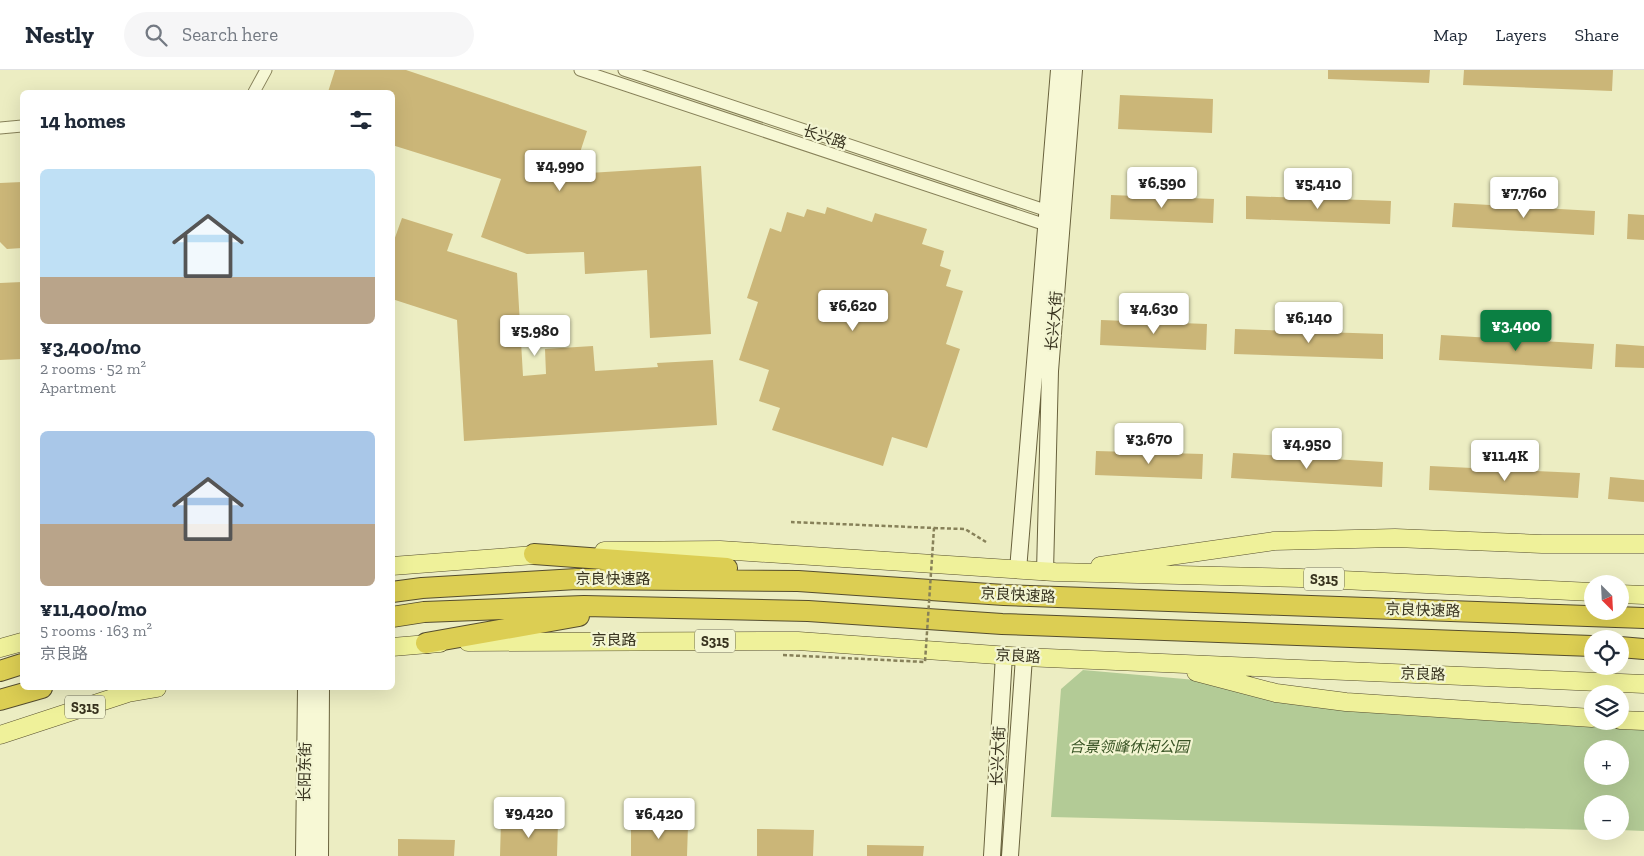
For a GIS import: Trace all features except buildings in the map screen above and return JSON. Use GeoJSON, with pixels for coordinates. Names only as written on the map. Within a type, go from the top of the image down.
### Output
{"type":"FeatureCollection","features":[{"type":"Feature","properties":{"kind":"highway"},"geometry":{"type":"LineString","coordinates":[[534,554],[749,570],[833,582]]}},
{"type":"Feature","properties":{"kind":"highway","name":"京良快速路"},"geometry":{"type":"LineString","coordinates":[[395,592],[422,588],[577,579],[833,582],[1004,595],[1644,618]]}},
{"type":"Feature","properties":{"kind":"highway","name":"京良快速路"},"geometry":{"type":"LineString","coordinates":[[395,617],[424,612],[584,606],[808,611],[1002,624],[1584,646]]}},
{"type":"Feature","properties":{"kind":"highway"},"geometry":{"type":"LineString","coordinates":[[426,643],[628,607]]}},
{"type":"Feature","properties":{"kind":"highway"},"geometry":{"type":"LineString","coordinates":[[1629,647],[1644,648]]}},
{"type":"Feature","properties":{"kind":"highway"},"geometry":{"type":"LineString","coordinates":[[0,671],[20,665]]}},
{"type":"Feature","properties":{"kind":"highway"},"geometry":{"type":"LineString","coordinates":[[0,700],[35,690]]}},
{"type":"Feature","properties":{"kind":"main road"},"geometry":{"type":"LineString","coordinates":[[1050,572],[1274,542],[1396,538],[1542,544],[1644,544]]}},
{"type":"Feature","properties":{"kind":"main road","name":"S315"},"geometry":{"type":"LineString","coordinates":[[395,566],[585,551],[720,550],[1050,572],[1300,578],[1584,592]]}},
{"type":"Feature","properties":{"kind":"main road"},"geometry":{"type":"LineString","coordinates":[[1629,594],[1644,595]]}},
{"type":"Feature","properties":{"kind":"main road","name":"京良路"},"geometry":{"type":"LineString","coordinates":[[395,647],[426,643],[584,640],[798,641],[1024,657],[1644,684]]}},
{"type":"Feature","properties":{"kind":"main road"},"geometry":{"type":"LineString","coordinates":[[0,648],[20,643]]}},
{"type":"Feature","properties":{"kind":"main road"},"geometry":{"type":"LineString","coordinates":[[1152,662],[1208,674],[1276,694],[1346,702],[1584,717]]}},
{"type":"Feature","properties":{"kind":"main road","name":"S315"},"geometry":{"type":"LineString","coordinates":[[5,730],[128,693],[145,690]]}},
{"type":"Feature","properties":{"kind":"main road"},"geometry":{"type":"LineString","coordinates":[[1629,720],[1644,721]]}},
{"type":"Feature","properties":{"kind":"street"},"geometry":{"type":"LineString","coordinates":[[255,90],[266,70]]}},
{"type":"Feature","properties":{"kind":"street","name":"长兴路"},"geometry":{"type":"LineString","coordinates":[[580,70],[1055,221]]}},
{"type":"Feature","properties":{"kind":"street","name":"长兴路"},"geometry":{"type":"LineString","coordinates":[[624,70],[1055,221]]}},
{"type":"Feature","properties":{"kind":"street","name":"长兴大街"},"geometry":{"type":"LineString","coordinates":[[1050,572],[1049,396],[1059,70]]}},
{"type":"Feature","properties":{"kind":"street","name":"长兴大街"},"geometry":{"type":"LineString","coordinates":[[1018,570],[1055,221],[1074,70]]}},
{"type":"Feature","properties":{"kind":"street"},"geometry":{"type":"LineString","coordinates":[[0,128],[20,126]]}},
{"type":"Feature","properties":{"kind":"street","name":"长兴大街"},"geometry":{"type":"LineString","coordinates":[[992,856],[1004,655]]}},
{"type":"Feature","properties":{"kind":"street","name":"长兴大街"},"geometry":{"type":"LineString","coordinates":[[1010,856],[1024,657]]}},
{"type":"Feature","properties":{"kind":"street","name":"长阳东街"},"geometry":{"type":"LineString","coordinates":[[304,856],[306,690]]}},
{"type":"Feature","properties":{"kind":"street","name":"长阳东街"},"geometry":{"type":"LineString","coordinates":[[320,856],[321,690]]}},
{"type":"Feature","properties":{"kind":"path"},"geometry":{"type":"LineString","coordinates":[[792,522],[965,528],[986,542]]}},
{"type":"Feature","properties":{"kind":"path"},"geometry":{"type":"LineString","coordinates":[[783,655],[925,662],[934,528]]}},
{"type":"Feature","properties":{"kind":"green space","name":"合景领峰休闲公园"},"geometry":{"type":"Polygon","coordinates":[[[1083,670],[1584,714],[1584,730],[1629,730],[1629,720],[1644,720],[1644,831],[1629,830],[1629,795],[1584,795],[1584,830],[1051,817],[1061,689],[1083,670]]]}}]}
